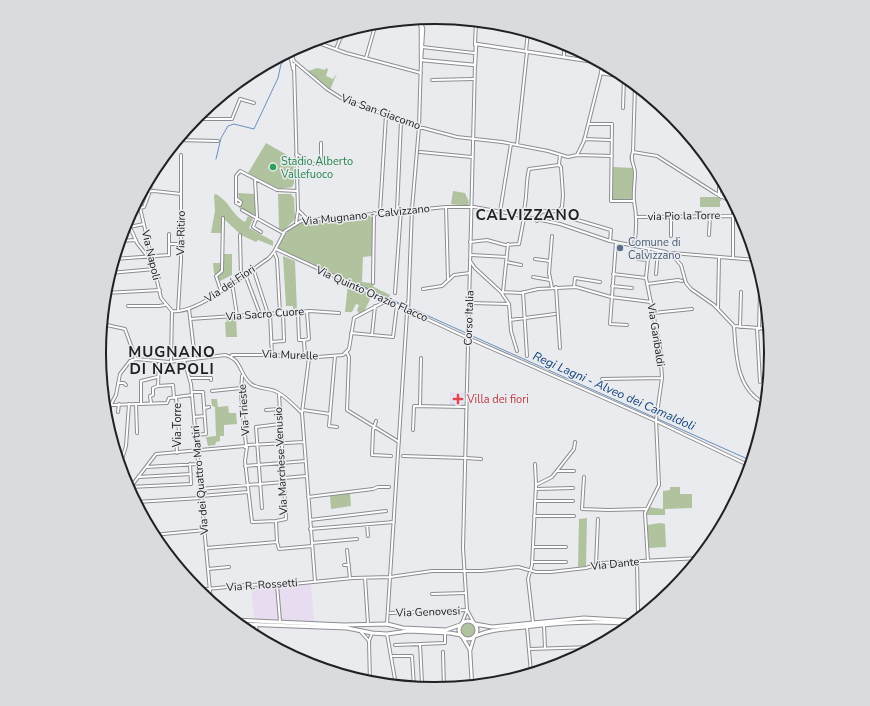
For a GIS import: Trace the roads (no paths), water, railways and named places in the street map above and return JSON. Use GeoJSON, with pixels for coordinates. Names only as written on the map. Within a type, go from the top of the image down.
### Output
{"type":"FeatureCollection","features":[{"type":"Feature","properties":{"kind":"main road"},"geometry":{"type":"LineString","coordinates":[[420,25],[421,60]]}},
{"type":"Feature","properties":{"kind":"main road"},"geometry":{"type":"LineString","coordinates":[[421,25],[423,29],[421,60]]}},
{"type":"Feature","properties":{"kind":"main road"},"geometry":{"type":"LineString","coordinates":[[476,42],[587,61]]}},
{"type":"Feature","properties":{"kind":"main road","name":"Corso Italia"},"geometry":{"type":"LineString","coordinates":[[475,66],[476,42]]}},
{"type":"Feature","properties":{"kind":"main road"},"geometry":{"type":"LineString","coordinates":[[421,60],[475,66]]}},
{"type":"Feature","properties":{"kind":"main road"},"geometry":{"type":"LineString","coordinates":[[602,69],[601,73],[611,75]]}},
{"type":"Feature","properties":{"kind":"main road"},"geometry":{"type":"LineString","coordinates":[[243,620],[367,625],[389,624],[403,628],[446,630],[468,621],[490,627],[584,618],[625,621]]}},
{"type":"Feature","properties":{"kind":"main road"},"geometry":{"type":"LineString","coordinates":[[249,625],[347,628],[372,633],[403,631],[445,633],[462,636],[469,639],[489,631],[586,621],[625,622]]}},
{"type":"Feature","properties":{"kind":"main road"},"geometry":{"type":"LineString","coordinates":[[472,680],[470,651],[477,630],[474,623]]}},
{"type":"Feature","properties":{"kind":"main road"},"geometry":{"type":"LineString","coordinates":[[388,633],[392,629],[389,624]]}},
{"type":"Feature","properties":{"kind":"main road"},"geometry":{"type":"LineString","coordinates":[[461,624],[459,630],[470,651]]}},
{"type":"Feature","properties":{"kind":"main road"},"geometry":{"type":"LineString","coordinates":[[366,632],[364,629],[367,625]]}},
{"type":"Feature","properties":{"kind":"street","name":"Corso Italia"},"geometry":{"type":"LineString","coordinates":[[467,610],[463,548],[470,304],[470,207],[476,27]]}},
{"type":"Feature","properties":{"kind":"street"},"geometry":{"type":"LineString","coordinates":[[366,58],[374,30]]}},
{"type":"Feature","properties":{"kind":"street"},"geometry":{"type":"LineString","coordinates":[[336,49],[341,37]]}},
{"type":"Feature","properties":{"kind":"street"},"geometry":{"type":"LineString","coordinates":[[517,145],[528,37]]}},
{"type":"Feature","properties":{"kind":"street"},"geometry":{"type":"LineString","coordinates":[[322,44],[421,73]]}},
{"type":"Feature","properties":{"kind":"street"},"geometry":{"type":"LineString","coordinates":[[422,46],[474,53]]}},
{"type":"Feature","properties":{"kind":"street"},"geometry":{"type":"LineString","coordinates":[[564,50],[564,57]]}},
{"type":"Feature","properties":{"kind":"street"},"geometry":{"type":"LineString","coordinates":[[291,57],[294,63],[298,210],[296,223]]}},
{"type":"Feature","properties":{"kind":"street"},"geometry":{"type":"LineString","coordinates":[[389,624],[390,577],[408,304],[412,209],[422,77],[421,60]]}},
{"type":"Feature","properties":{"kind":"street","name":"Via San Giacomo"},"geometry":{"type":"LineString","coordinates":[[294,63],[299,65],[327,89],[341,98],[419,127],[473,139],[548,151],[568,158],[577,155],[612,156]]}},
{"type":"Feature","properties":{"kind":"street"},"geometry":{"type":"LineString","coordinates":[[294,69],[299,65]]}},
{"type":"Feature","properties":{"kind":"street"},"geometry":{"type":"LineString","coordinates":[[577,155],[584,139],[601,73]]}},
{"type":"Feature","properties":{"kind":"street"},"geometry":{"type":"LineString","coordinates":[[432,80],[474,79]]}},
{"type":"Feature","properties":{"kind":"street"},"geometry":{"type":"LineString","coordinates":[[623,108],[625,84]]}},
{"type":"Feature","properties":{"kind":"street"},"geometry":{"type":"LineString","coordinates":[[634,245],[636,217],[634,202],[635,172],[631,162],[633,152],[635,92]]}},
{"type":"Feature","properties":{"kind":"street"},"geometry":{"type":"LineString","coordinates":[[204,118],[233,118],[240,99],[254,103]]}},
{"type":"Feature","properties":{"kind":"street"},"geometry":{"type":"LineString","coordinates":[[380,212],[386,115]]}},
{"type":"Feature","properties":{"kind":"street"},"geometry":{"type":"LineString","coordinates":[[397,211],[401,121]]}},
{"type":"Feature","properties":{"kind":"street"},"geometry":{"type":"LineString","coordinates":[[588,124],[612,124],[611,201],[634,202]]}},
{"type":"Feature","properties":{"kind":"street"},"geometry":{"type":"LineString","coordinates":[[584,139],[611,140]]}},
{"type":"Feature","properties":{"kind":"street"},"geometry":{"type":"LineString","coordinates":[[185,140],[218,141]]}},
{"type":"Feature","properties":{"kind":"street"},"geometry":{"type":"LineString","coordinates":[[296,154],[314,164],[318,164],[321,160],[321,143]]}},
{"type":"Feature","properties":{"kind":"street"},"geometry":{"type":"LineString","coordinates":[[500,212],[511,144]]}},
{"type":"Feature","properties":{"kind":"street"},"geometry":{"type":"LineString","coordinates":[[420,152],[472,157]]}},
{"type":"Feature","properties":{"kind":"street"},"geometry":{"type":"LineString","coordinates":[[633,152],[658,156],[726,200]]}},
{"type":"Feature","properties":{"kind":"street","name":"Via Ritiro"},"geometry":{"type":"LineString","coordinates":[[178,311],[181,260],[182,154]]}},
{"type":"Feature","properties":{"kind":"street"},"geometry":{"type":"LineString","coordinates":[[537,221],[541,212],[557,211],[562,207],[563,181],[559,165],[560,155]]}},
{"type":"Feature","properties":{"kind":"street"},"geometry":{"type":"LineString","coordinates":[[470,242],[487,240],[508,244],[519,244],[527,203],[526,182],[529,169],[559,165]]}},
{"type":"Feature","properties":{"kind":"street"},"geometry":{"type":"LineString","coordinates":[[237,199],[237,173],[242,172],[279,191],[297,191]]}},
{"type":"Feature","properties":{"kind":"street"},"geometry":{"type":"LineString","coordinates":[[255,179],[257,218],[253,228],[261,232]]}},
{"type":"Feature","properties":{"kind":"street"},"geometry":{"type":"LineString","coordinates":[[140,208],[144,208],[151,187]]}},
{"type":"Feature","properties":{"kind":"street"},"geometry":{"type":"LineString","coordinates":[[719,188],[720,197]]}},
{"type":"Feature","properties":{"kind":"street"},"geometry":{"type":"LineString","coordinates":[[720,197],[721,191]]}},
{"type":"Feature","properties":{"kind":"street"},"geometry":{"type":"LineString","coordinates":[[150,192],[181,194]]}},
{"type":"Feature","properties":{"kind":"street"},"geometry":{"type":"LineString","coordinates":[[446,207],[448,280]]}},
{"type":"Feature","properties":{"kind":"street","name":"Via Mugnano - Calvizzano"},"geometry":{"type":"LineString","coordinates":[[276,249],[283,233],[301,221],[412,209],[470,207],[553,224],[610,241],[672,254],[751,260]]}},
{"type":"Feature","properties":{"kind":"street","name":"Via Napoli"},"geometry":{"type":"LineString","coordinates":[[140,208],[165,305]]}},
{"type":"Feature","properties":{"kind":"street"},"geometry":{"type":"LineString","coordinates":[[242,210],[283,233]]}},
{"type":"Feature","properties":{"kind":"street"},"geometry":{"type":"LineString","coordinates":[[298,210],[301,216],[301,221]]}},
{"type":"Feature","properties":{"kind":"street"},"geometry":{"type":"LineString","coordinates":[[395,293],[401,210]]}},
{"type":"Feature","properties":{"kind":"street"},"geometry":{"type":"LineString","coordinates":[[732,212],[733,258]]}},
{"type":"Feature","properties":{"kind":"street"},"geometry":{"type":"LineString","coordinates":[[373,283],[374,213]]}},
{"type":"Feature","properties":{"kind":"street"},"geometry":{"type":"LineString","coordinates":[[297,216],[301,221]]}},
{"type":"Feature","properties":{"kind":"street"},"geometry":{"type":"LineString","coordinates":[[301,216],[308,220]]}},
{"type":"Feature","properties":{"kind":"street"},"geometry":{"type":"LineString","coordinates":[[709,235],[710,216]]}},
{"type":"Feature","properties":{"kind":"street","name":"via Pio la Torre"},"geometry":{"type":"LineString","coordinates":[[636,217],[732,216]]}},
{"type":"Feature","properties":{"kind":"street"},"geometry":{"type":"LineString","coordinates":[[671,217],[671,236]]}},
{"type":"Feature","properties":{"kind":"street"},"geometry":{"type":"LineString","coordinates":[[221,291],[216,276],[222,271],[223,218]]}},
{"type":"Feature","properties":{"kind":"street"},"geometry":{"type":"LineString","coordinates":[[574,219],[611,230],[610,241]]}},
{"type":"Feature","properties":{"kind":"street"},"geometry":{"type":"LineString","coordinates":[[131,227],[144,224]]}},
{"type":"Feature","properties":{"kind":"street"},"geometry":{"type":"LineString","coordinates":[[131,228],[136,240],[148,257]]}},
{"type":"Feature","properties":{"kind":"street"},"geometry":{"type":"LineString","coordinates":[[120,259],[170,254],[169,234]]}},
{"type":"Feature","properties":{"kind":"street"},"geometry":{"type":"LineString","coordinates":[[240,235],[241,277]]}},
{"type":"Feature","properties":{"kind":"street"},"geometry":{"type":"LineString","coordinates":[[552,236],[550,261],[550,280],[552,288]]}},
{"type":"Feature","properties":{"kind":"street"},"geometry":{"type":"LineString","coordinates":[[126,241],[136,240]]}},
{"type":"Feature","properties":{"kind":"street"},"geometry":{"type":"LineString","coordinates":[[616,242],[610,324],[627,325]]}},
{"type":"Feature","properties":{"kind":"street"},"geometry":{"type":"LineString","coordinates":[[169,244],[181,244]]}},
{"type":"Feature","properties":{"kind":"street"},"geometry":{"type":"LineString","coordinates":[[502,292],[508,244]]}},
{"type":"Feature","properties":{"kind":"street","name":"Via dei Fiori"},"geometry":{"type":"LineString","coordinates":[[172,311],[188,309],[221,291],[276,249]]}},
{"type":"Feature","properties":{"kind":"street","name":"Via Quinto Orazio Flacco"},"geometry":{"type":"LineString","coordinates":[[276,249],[402,307],[407,311],[656,421],[745,464]]}},
{"type":"Feature","properties":{"kind":"street","name":"Via Garibaldi"},"geometry":{"type":"LineString","coordinates":[[649,249],[646,278],[660,348],[662,378],[656,421]]}},
{"type":"Feature","properties":{"kind":"street"},"geometry":{"type":"LineString","coordinates":[[656,274],[658,251]]}},
{"type":"Feature","properties":{"kind":"street"},"geometry":{"type":"LineString","coordinates":[[272,342],[284,341],[277,259],[274,252]]}},
{"type":"Feature","properties":{"kind":"street"},"geometry":{"type":"LineString","coordinates":[[672,254],[680,265],[686,283],[691,289],[718,308],[734,326],[737,358],[742,379],[750,394],[760,400]]}},
{"type":"Feature","properties":{"kind":"street"},"geometry":{"type":"LineString","coordinates":[[470,255],[507,257]]}},
{"type":"Feature","properties":{"kind":"street"},"geometry":{"type":"LineString","coordinates":[[718,308],[719,257]]}},
{"type":"Feature","properties":{"kind":"street"},"geometry":{"type":"LineString","coordinates":[[535,259],[550,261]]}},
{"type":"Feature","properties":{"kind":"street"},"geometry":{"type":"LineString","coordinates":[[638,259],[648,260]]}},
{"type":"Feature","properties":{"kind":"street"},"geometry":{"type":"LineString","coordinates":[[470,261],[475,268],[502,292],[509,304],[510,320],[517,351]]}},
{"type":"Feature","properties":{"kind":"street"},"geometry":{"type":"LineString","coordinates":[[506,262],[521,265]]}},
{"type":"Feature","properties":{"kind":"street"},"geometry":{"type":"LineString","coordinates":[[253,268],[269,314],[272,355]]}},
{"type":"Feature","properties":{"kind":"street"},"geometry":{"type":"LineString","coordinates":[[116,272],[155,269]]}},
{"type":"Feature","properties":{"kind":"street"},"geometry":{"type":"LineString","coordinates":[[423,289],[438,288],[454,274],[470,273]]}},
{"type":"Feature","properties":{"kind":"street"},"geometry":{"type":"LineString","coordinates":[[245,274],[260,314]]}},
{"type":"Feature","properties":{"kind":"street"},"geometry":{"type":"LineString","coordinates":[[613,274],[646,278]]}},
{"type":"Feature","properties":{"kind":"street"},"geometry":{"type":"LineString","coordinates":[[533,277],[550,280]]}},
{"type":"Feature","properties":{"kind":"street"},"geometry":{"type":"LineString","coordinates":[[574,287],[575,278],[600,282]]}},
{"type":"Feature","properties":{"kind":"street"},"geometry":{"type":"LineString","coordinates":[[647,284],[678,280],[682,281]]}},
{"type":"Feature","properties":{"kind":"street"},"geometry":{"type":"LineString","coordinates":[[232,283],[237,316]]}},
{"type":"Feature","properties":{"kind":"street"},"geometry":{"type":"LineString","coordinates":[[612,286],[632,288]]}},
{"type":"Feature","properties":{"kind":"street"},"geometry":{"type":"LineString","coordinates":[[502,292],[524,292],[556,287],[574,287],[611,297],[651,302]]}},
{"type":"Feature","properties":{"kind":"street"},"geometry":{"type":"LineString","coordinates":[[556,287],[560,348]]}},
{"type":"Feature","properties":{"kind":"street"},"geometry":{"type":"LineString","coordinates":[[111,293],[160,290]]}},
{"type":"Feature","properties":{"kind":"street"},"geometry":{"type":"LineString","coordinates":[[524,292],[527,356]]}},
{"type":"Feature","properties":{"kind":"street"},"geometry":{"type":"LineString","coordinates":[[740,327],[741,292]]}},
{"type":"Feature","properties":{"kind":"street"},"geometry":{"type":"LineString","coordinates":[[386,300],[358,314],[352,321],[347,353],[349,357],[347,410],[399,442]]}},
{"type":"Feature","properties":{"kind":"street"},"geometry":{"type":"LineString","coordinates":[[760,300],[758,329],[760,382]]}},
{"type":"Feature","properties":{"kind":"street"},"geometry":{"type":"LineString","coordinates":[[402,307],[408,304]]}},
{"type":"Feature","properties":{"kind":"street"},"geometry":{"type":"LineString","coordinates":[[470,304],[509,304]]}},
{"type":"Feature","properties":{"kind":"street"},"geometry":{"type":"LineString","coordinates":[[128,306],[165,305],[172,311],[172,356],[170,361]]}},
{"type":"Feature","properties":{"kind":"street"},"geometry":{"type":"LineString","coordinates":[[351,332],[393,337],[397,305]]}},
{"type":"Feature","properties":{"kind":"street"},"geometry":{"type":"LineString","coordinates":[[372,335],[375,306]]}},
{"type":"Feature","properties":{"kind":"street"},"geometry":{"type":"LineString","coordinates":[[188,309],[195,359]]}},
{"type":"Feature","properties":{"kind":"street"},"geometry":{"type":"LineString","coordinates":[[653,313],[692,309]]}},
{"type":"Feature","properties":{"kind":"street"},"geometry":{"type":"LineString","coordinates":[[298,313],[299,340],[304,340],[309,339],[307,312]]}},
{"type":"Feature","properties":{"kind":"street","name":"Via Sacro Cuore"},"geometry":{"type":"LineString","coordinates":[[190,319],[281,313],[339,312]]}},
{"type":"Feature","properties":{"kind":"street"},"geometry":{"type":"LineString","coordinates":[[510,320],[555,314]]}},
{"type":"Feature","properties":{"kind":"street"},"geometry":{"type":"LineString","coordinates":[[108,325],[125,329],[136,359]]}},
{"type":"Feature","properties":{"kind":"street"},"geometry":{"type":"LineString","coordinates":[[734,326],[763,329]]}},
{"type":"Feature","properties":{"kind":"street"},"geometry":{"type":"LineString","coordinates":[[304,340],[305,358]]}},
{"type":"Feature","properties":{"kind":"street","name":"Via Murelle"},"geometry":{"type":"LineString","coordinates":[[238,354],[309,358],[335,356],[347,353]]}},
{"type":"Feature","properties":{"kind":"street"},"geometry":{"type":"LineString","coordinates":[[230,357],[238,354]]}},
{"type":"Feature","properties":{"kind":"street"},"geometry":{"type":"LineString","coordinates":[[236,361],[238,354]]}},
{"type":"Feature","properties":{"kind":"street"},"geometry":{"type":"LineString","coordinates":[[111,407],[115,397],[120,374],[132,360],[170,361],[225,355],[236,361],[242,375],[257,386],[279,393],[302,413]]}},
{"type":"Feature","properties":{"kind":"street"},"geometry":{"type":"LineString","coordinates":[[335,356],[329,426],[337,427]]}},
{"type":"Feature","properties":{"kind":"street"},"geometry":{"type":"LineString","coordinates":[[309,358],[302,413],[315,581]]}},
{"type":"Feature","properties":{"kind":"street"},"geometry":{"type":"LineString","coordinates":[[420,406],[421,358]]}},
{"type":"Feature","properties":{"kind":"street"},"geometry":{"type":"LineString","coordinates":[[132,360],[133,365]]}},
{"type":"Feature","properties":{"kind":"street","name":"Via dei Quattro Martiri"},"geometry":{"type":"LineString","coordinates":[[184,360],[190,378],[192,392],[210,593]]}},
{"type":"Feature","properties":{"kind":"street"},"geometry":{"type":"LineString","coordinates":[[158,386],[157,377],[159,361]]}},
{"type":"Feature","properties":{"kind":"street","name":"Via Trieste"},"geometry":{"type":"LineString","coordinates":[[133,483],[156,454],[247,446],[241,388],[242,375]]}},
{"type":"Feature","properties":{"kind":"street"},"geometry":{"type":"LineString","coordinates":[[141,404],[141,381],[157,377]]}},
{"type":"Feature","properties":{"kind":"street"},"geometry":{"type":"LineString","coordinates":[[190,378],[211,378],[212,380]]}},
{"type":"Feature","properties":{"kind":"street"},"geometry":{"type":"LineString","coordinates":[[602,379],[662,378]]}},
{"type":"Feature","properties":{"kind":"street"},"geometry":{"type":"LineString","coordinates":[[118,383],[124,383],[126,385]]}},
{"type":"Feature","properties":{"kind":"street"},"geometry":{"type":"LineString","coordinates":[[150,403],[150,396],[153,395],[153,388],[158,386],[173,385],[175,398]]}},
{"type":"Feature","properties":{"kind":"street"},"geometry":{"type":"LineString","coordinates":[[212,391],[241,388]]}},
{"type":"Feature","properties":{"kind":"street"},"geometry":{"type":"LineString","coordinates":[[192,392],[203,392],[206,434],[196,435]]}},
{"type":"Feature","properties":{"kind":"street","name":"Via Marchese Venusio"},"geometry":{"type":"LineString","coordinates":[[276,521],[286,520],[278,409],[279,393]]}},
{"type":"Feature","properties":{"kind":"street"},"geometry":{"type":"LineString","coordinates":[[111,404],[167,403],[169,399],[192,396]]}},
{"type":"Feature","properties":{"kind":"street","name":"Via Torre"},"geometry":{"type":"LineString","coordinates":[[175,398],[179,433],[176,433],[177,453]]}},
{"type":"Feature","properties":{"kind":"street"},"geometry":{"type":"LineString","coordinates":[[118,412],[119,404]]}},
{"type":"Feature","properties":{"kind":"street"},"geometry":{"type":"LineString","coordinates":[[123,457],[126,446],[129,404]]}},
{"type":"Feature","properties":{"kind":"street"},"geometry":{"type":"LineString","coordinates":[[136,404],[137,433]]}},
{"type":"Feature","properties":{"kind":"street"},"geometry":{"type":"LineString","coordinates":[[413,430],[414,406],[466,407]]}},
{"type":"Feature","properties":{"kind":"street"},"geometry":{"type":"LineString","coordinates":[[204,408],[208,407]]}},
{"type":"Feature","properties":{"kind":"street"},"geometry":{"type":"LineString","coordinates":[[266,410],[278,409]]}},
{"type":"Feature","properties":{"kind":"street"},"geometry":{"type":"LineString","coordinates":[[303,410],[330,414]]}},
{"type":"Feature","properties":{"kind":"street"},"geometry":{"type":"LineString","coordinates":[[194,417],[204,416]]}},
{"type":"Feature","properties":{"kind":"street"},"geometry":{"type":"LineString","coordinates":[[376,421],[374,427],[372,455],[390,456]]}},
{"type":"Feature","properties":{"kind":"street"},"geometry":{"type":"LineString","coordinates":[[648,561],[646,509],[656,495],[659,485],[656,421]]}},
{"type":"Feature","properties":{"kind":"street"},"geometry":{"type":"LineString","coordinates":[[262,508],[256,427],[280,424]]}},
{"type":"Feature","properties":{"kind":"street"},"geometry":{"type":"LineString","coordinates":[[304,442],[247,446],[245,466],[252,522],[276,521],[277,542],[279,549],[312,546]]}},
{"type":"Feature","properties":{"kind":"street"},"geometry":{"type":"LineString","coordinates":[[536,485],[549,480],[558,471],[574,449],[575,442]]}},
{"type":"Feature","properties":{"kind":"street"},"geometry":{"type":"LineString","coordinates":[[403,456],[481,459]]}},
{"type":"Feature","properties":{"kind":"street"},"geometry":{"type":"LineString","coordinates":[[245,466],[306,461]]}},
{"type":"Feature","properties":{"kind":"street"},"geometry":{"type":"LineString","coordinates":[[135,488],[191,484],[190,464]]}},
{"type":"Feature","properties":{"kind":"street"},"geometry":{"type":"LineString","coordinates":[[146,467],[198,464]]}},
{"type":"Feature","properties":{"kind":"street"},"geometry":{"type":"LineString","coordinates":[[533,622],[528,579],[531,571],[533,547],[536,488],[535,464]]}},
{"type":"Feature","properties":{"kind":"street"},"geometry":{"type":"LineString","coordinates":[[558,471],[574,471]]}},
{"type":"Feature","properties":{"kind":"street"},"geometry":{"type":"LineString","coordinates":[[138,477],[191,474]]}},
{"type":"Feature","properties":{"kind":"street"},"geometry":{"type":"LineString","coordinates":[[283,478],[306,476]]}},
{"type":"Feature","properties":{"kind":"street"},"geometry":{"type":"LineString","coordinates":[[584,478],[582,509],[646,509]]}},
{"type":"Feature","properties":{"kind":"street"},"geometry":{"type":"LineString","coordinates":[[200,489],[284,482]]}},
{"type":"Feature","properties":{"kind":"street"},"geometry":{"type":"LineString","coordinates":[[308,497],[388,487]]}},
{"type":"Feature","properties":{"kind":"street"},"geometry":{"type":"LineString","coordinates":[[536,488],[573,488]]}},
{"type":"Feature","properties":{"kind":"street"},"geometry":{"type":"LineString","coordinates":[[141,502],[248,492]]}},
{"type":"Feature","properties":{"kind":"street"},"geometry":{"type":"LineString","coordinates":[[535,501],[573,501]]}},
{"type":"Feature","properties":{"kind":"street"},"geometry":{"type":"LineString","coordinates":[[310,520],[386,511]]}},
{"type":"Feature","properties":{"kind":"street"},"geometry":{"type":"LineString","coordinates":[[534,516],[574,516]]}},
{"type":"Feature","properties":{"kind":"street"},"geometry":{"type":"LineString","coordinates":[[596,565],[598,519]]}},
{"type":"Feature","properties":{"kind":"street"},"geometry":{"type":"LineString","coordinates":[[310,529],[394,522]]}},
{"type":"Feature","properties":{"kind":"street"},"geometry":{"type":"LineString","coordinates":[[367,524],[368,536]]}},
{"type":"Feature","properties":{"kind":"street"},"geometry":{"type":"LineString","coordinates":[[160,533],[205,530]]}},
{"type":"Feature","properties":{"kind":"street"},"geometry":{"type":"LineString","coordinates":[[312,542],[357,539]]}},
{"type":"Feature","properties":{"kind":"street"},"geometry":{"type":"LineString","coordinates":[[206,548],[277,542]]}},
{"type":"Feature","properties":{"kind":"street"},"geometry":{"type":"LineString","coordinates":[[533,547],[566,547]]}},
{"type":"Feature","properties":{"kind":"street"},"geometry":{"type":"LineString","coordinates":[[347,550],[350,578]]}},
{"type":"Feature","properties":{"kind":"street","name":"Via Dante"},"geometry":{"type":"LineString","coordinates":[[390,577],[432,571],[464,571],[518,567],[531,571],[566,571],[596,565],[691,558]]}},
{"type":"Feature","properties":{"kind":"street"},"geometry":{"type":"LineString","coordinates":[[532,562],[566,562]]}},
{"type":"Feature","properties":{"kind":"street"},"geometry":{"type":"LineString","coordinates":[[637,562],[638,612]]}},
{"type":"Feature","properties":{"kind":"street"},"geometry":{"type":"LineString","coordinates":[[344,565],[349,565]]}},
{"type":"Feature","properties":{"kind":"street"},"geometry":{"type":"LineString","coordinates":[[208,569],[229,567]]}},
{"type":"Feature","properties":{"kind":"street","name":"Via R. Rossetti"},"geometry":{"type":"LineString","coordinates":[[206,589],[350,578],[390,577]]}},
{"type":"Feature","properties":{"kind":"street"},"geometry":{"type":"LineString","coordinates":[[365,578],[367,625]]}},
{"type":"Feature","properties":{"kind":"street"},"geometry":{"type":"LineString","coordinates":[[276,585],[280,621]]}},
{"type":"Feature","properties":{"kind":"street"},"geometry":{"type":"LineString","coordinates":[[432,594],[466,593]]}},
{"type":"Feature","properties":{"kind":"street"},"geometry":{"type":"LineString","coordinates":[[467,610],[474,623]]}},
{"type":"Feature","properties":{"kind":"street"},"geometry":{"type":"LineString","coordinates":[[461,624],[467,610]]}},
{"type":"Feature","properties":{"kind":"street","name":"Via Genovesi"},"geometry":{"type":"LineString","coordinates":[[390,613],[467,610]]}},
{"type":"Feature","properties":{"kind":"street"},"geometry":{"type":"LineString","coordinates":[[256,625],[257,630]]}},
{"type":"Feature","properties":{"kind":"street"},"geometry":{"type":"LineString","coordinates":[[544,625],[545,648]]}},
{"type":"Feature","properties":{"kind":"street"},"geometry":{"type":"LineString","coordinates":[[527,627],[530,668]]}},
{"type":"Feature","properties":{"kind":"street"},"geometry":{"type":"LineString","coordinates":[[360,631],[365,634],[369,641]]}},
{"type":"Feature","properties":{"kind":"street"},"geometry":{"type":"LineString","coordinates":[[370,676],[369,641],[372,633]]}},
{"type":"Feature","properties":{"kind":"street"},"geometry":{"type":"LineString","coordinates":[[388,633],[395,679]]}},
{"type":"Feature","properties":{"kind":"street"},"geometry":{"type":"LineString","coordinates":[[395,645],[445,643],[445,633]]}},
{"type":"Feature","properties":{"kind":"street"},"geometry":{"type":"LineString","coordinates":[[420,644],[422,681]]}},
{"type":"Feature","properties":{"kind":"street"},"geometry":{"type":"LineString","coordinates":[[529,649],[582,647]]}},
{"type":"Feature","properties":{"kind":"street"},"geometry":{"type":"LineString","coordinates":[[443,652],[444,682]]}},
{"type":"Feature","properties":{"kind":"street"},"geometry":{"type":"LineString","coordinates":[[393,656],[412,656],[414,681]]}},
{"type":"Feature","properties":{"kind":"waterway","name":"Regi Lagni - Alveo dei Camaldoli"},"geometry":{"type":"LineString","coordinates":[[216,159],[221,138],[228,126],[234,124],[254,129],[278,78],[281,64],[286,60]]}},
{"type":"Feature","properties":{"kind":"waterway","name":"Regi Lagni - Alveo dei Camaldoli"},"geometry":{"type":"LineString","coordinates":[[360,285],[401,304]]}},
{"type":"Feature","properties":{"kind":"waterway","name":"Regi Lagni - Alveo dei Camaldoli"},"geometry":{"type":"LineString","coordinates":[[413,309],[466,333]]}},
{"type":"Feature","properties":{"kind":"waterway","name":"Regi Lagni - Alveo dei Camaldoli"},"geometry":{"type":"LineString","coordinates":[[470,335],[747,459]]}},
{"type":"Feature","properties":{"kind":"place","name":"Stadio Alberto Vallefuoco"},"geometry":{"type":"Point","coordinates":[273,167]}},
{"type":"Feature","properties":{"kind":"place","name":"Comune di Calvizzano"},"geometry":{"type":"Point","coordinates":[620,248]}},
{"type":"Feature","properties":{"kind":"place","name":"Villa dei fiori"},"geometry":{"type":"Point","coordinates":[458,399]}},
{"type":"Feature","properties":{"kind":"district","name":"CALVIZZANO"},"geometry":{"type":"Point","coordinates":[528,215]}},
{"type":"Feature","properties":{"kind":"district","name":"MUGNANO DI NAPOLI"},"geometry":{"type":"Point","coordinates":[172,360]}}]}
